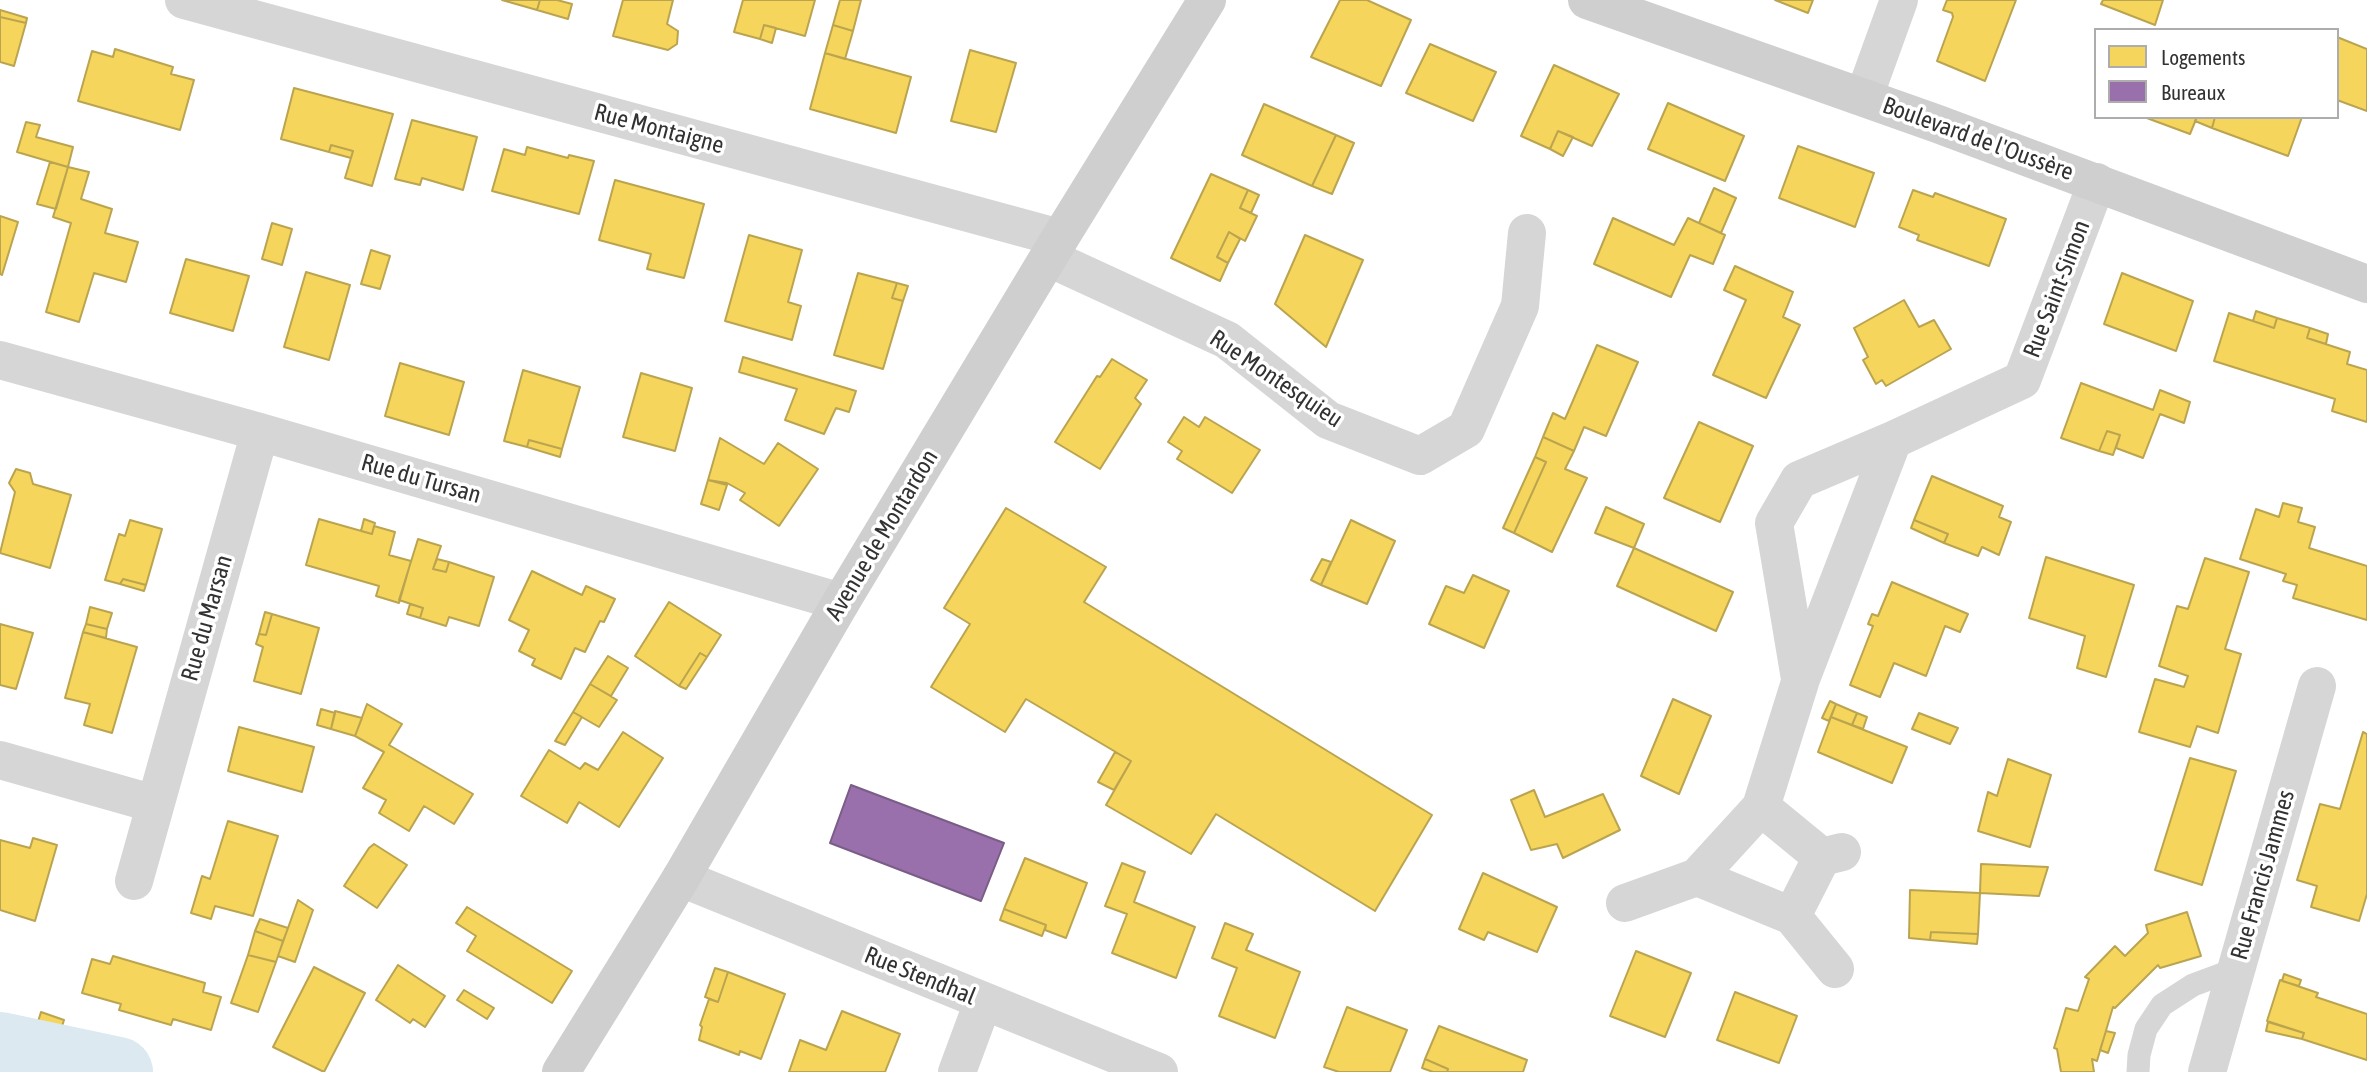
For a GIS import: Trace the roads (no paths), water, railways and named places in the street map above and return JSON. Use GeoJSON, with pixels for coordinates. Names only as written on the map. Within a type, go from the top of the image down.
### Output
{"type":"FeatureCollection","features":[{"type":"Feature","properties":{"kind":"street","name":"Rue Montaigne"},"geometry":{"type":"LineString","coordinates":[[184,0],[247,10],[1055,248]]}},
{"type":"Feature","properties":{"kind":"street","name":"Avenue de Montardon"},"geometry":{"type":"LineString","coordinates":[[561,1072],[681,878],[841,601],[1208,0]]}},
{"type":"Feature","properties":{"kind":"street","name":"Boulevard de l'Oussère"},"geometry":{"type":"LineString","coordinates":[[1587,0],[1864,97],[2367,284]]}},
{"type":"Feature","properties":{"kind":"street"},"geometry":{"type":"LineString","coordinates":[[1864,97],[1899,0]]}},
{"type":"Feature","properties":{"kind":"street","name":"Rue Saint-Simon"},"geometry":{"type":"LineString","coordinates":[[1801,679],[1774,523],[1799,480],[2022,380],[2097,182]]}},
{"type":"Feature","properties":{"kind":"street","name":"Rue Montesquieu"},"geometry":{"type":"LineString","coordinates":[[1055,248],[1227,340],[1328,420],[1420,456],[1466,429],[1520,306],[1527,233]]}},
{"type":"Feature","properties":{"kind":"street","name":"Rue du Tursan"},"geometry":{"type":"LineString","coordinates":[[0,360],[260,432],[841,601]]}},
{"type":"Feature","properties":{"kind":"street","name":"Rue du Marsan"},"geometry":{"type":"LineString","coordinates":[[134,881],[260,432]]}},
{"type":"Feature","properties":{"kind":"street","name":"Rue Saint-Simon"},"geometry":{"type":"LineString","coordinates":[[1625,902],[1697,877],[1761,807],[1801,679],[1893,440]]}},
{"type":"Feature","properties":{"kind":"street","name":"Rue Francis Jammes"},"geometry":{"type":"LineString","coordinates":[[2216,1070],[2236,969],[2318,686]]}},
{"type":"Feature","properties":{"kind":"street"},"geometry":{"type":"LineString","coordinates":[[0,760],[155,804]]}},
{"type":"Feature","properties":{"kind":"street"},"geometry":{"type":"LineString","coordinates":[[1761,807],[1832,854],[1792,916]]}},
{"type":"Feature","properties":{"kind":"street"},"geometry":{"type":"LineString","coordinates":[[1697,877],[1792,916],[1835,969]]}},
{"type":"Feature","properties":{"kind":"street","name":"Rue Stendhal"},"geometry":{"type":"LineString","coordinates":[[681,878],[1159,1072]]}},
{"type":"Feature","properties":{"kind":"street"},"geometry":{"type":"LineString","coordinates":[[957,1072],[983,1002]]}},
{"type":"Feature","properties":{"kind":"lane"},"geometry":{"type":"LineString","coordinates":[[2138,1072],[2139,1055],[2146,1029],[2162,1005],[2193,985],[2236,969]]}},
{"type":"Feature","properties":{"kind":"waterway"},"geometry":{"type":"LineString","coordinates":[[0,1047],[118,1072]]}}]}
